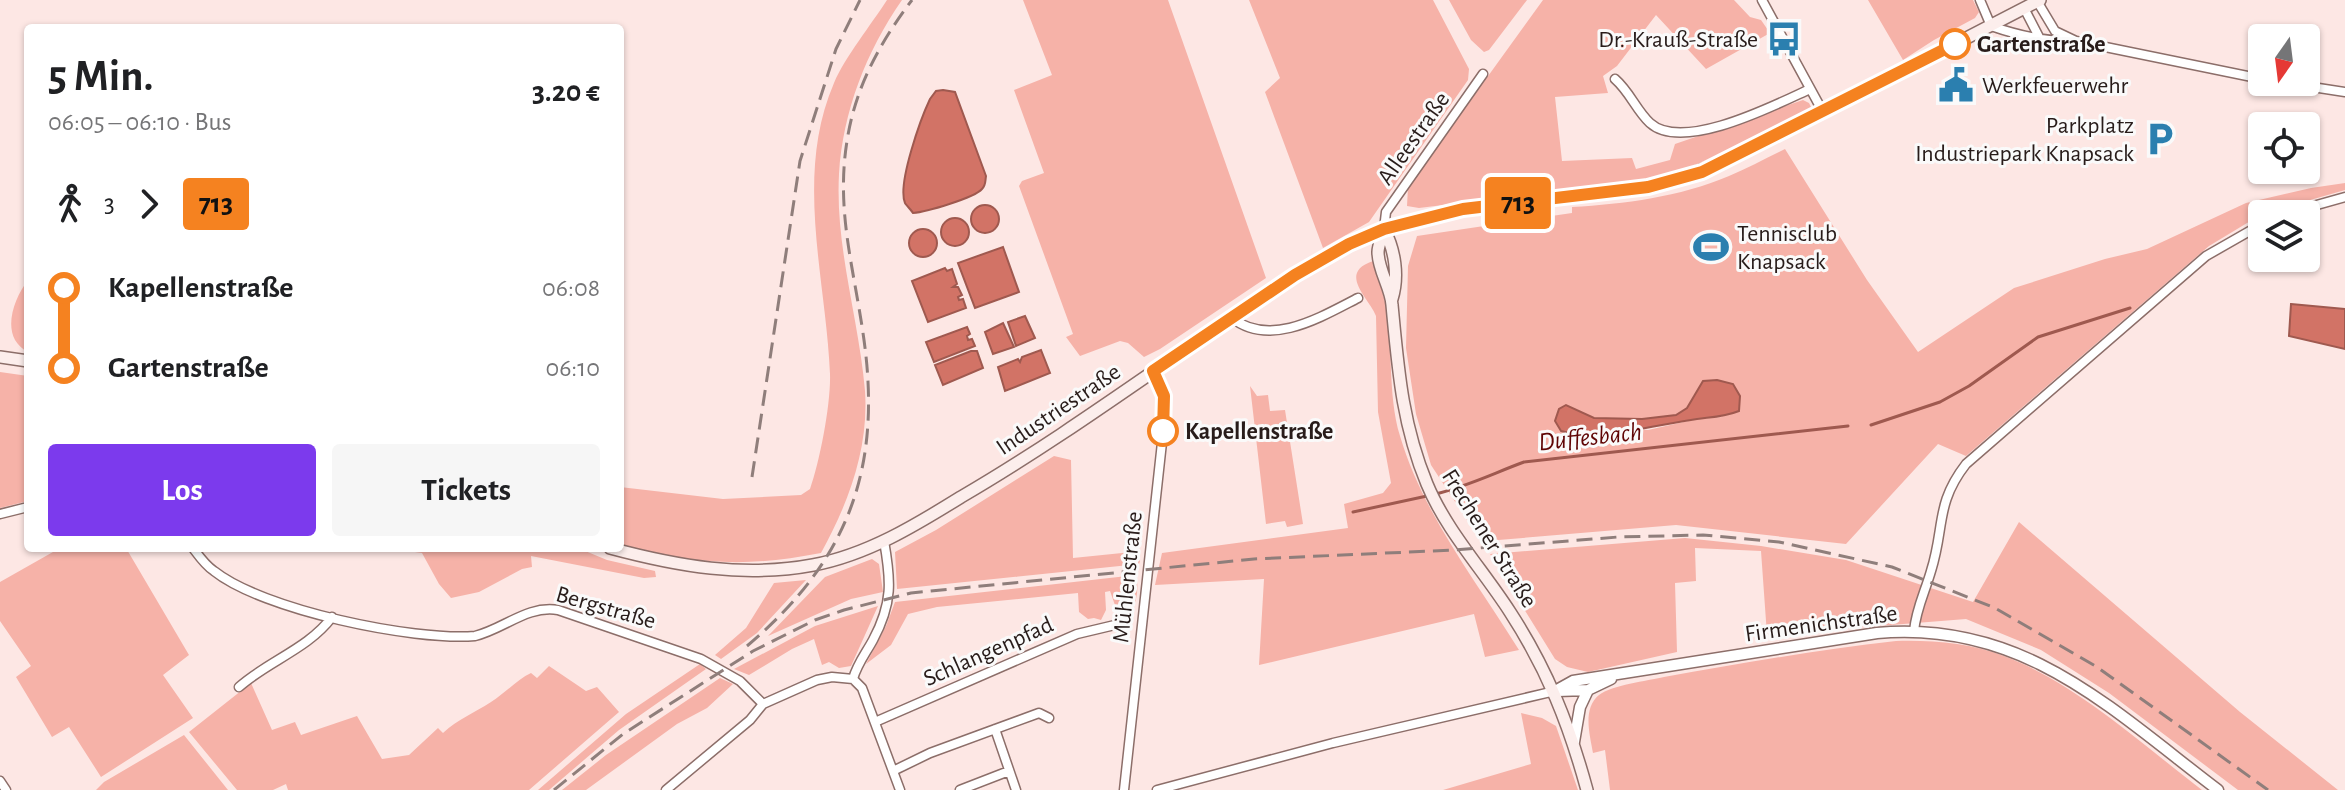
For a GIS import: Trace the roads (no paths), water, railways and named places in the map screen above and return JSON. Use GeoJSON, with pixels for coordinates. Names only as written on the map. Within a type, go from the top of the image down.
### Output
{"type":"FeatureCollection","features":[{"type":"Feature","properties":{"kind":"main road","name":"Industriestraße"},"geometry":{"type":"LineString","coordinates":[[624,551],[690,567],[770,570],[816,565],[884,541],[1009,470],[1295,275],[1349,244],[1384,229],[1463,209],[1648,187],[1702,172],[2039,1]]}},
{"type":"Feature","properties":{"kind":"main road","name":"Frechener Straße"},"geometry":{"type":"LineString","coordinates":[[1384,229],[1378,252],[1392,299],[1400,390],[1407,428],[1428,487],[1510,612],[1555,691],[1587,790]]}},
{"type":"Feature","properties":{"kind":"main road"},"geometry":{"type":"LineString","coordinates":[[0,357],[24,360]]}},
{"type":"Feature","properties":{"kind":"street"},"geometry":{"type":"LineString","coordinates":[[1762,0],[1823,112]]}},
{"type":"Feature","properties":{"kind":"street"},"geometry":{"type":"LineString","coordinates":[[1980,0],[1991,26],[2063,42],[2076,41]]}},
{"type":"Feature","properties":{"kind":"street"},"geometry":{"type":"LineString","coordinates":[[2039,1],[2055,31],[2076,41],[2248,76]]}},
{"type":"Feature","properties":{"kind":"street"},"geometry":{"type":"LineString","coordinates":[[2024,8],[2039,37]]}},
{"type":"Feature","properties":{"kind":"street","name":"Alleestraße"},"geometry":{"type":"LineString","coordinates":[[1384,229],[1386,212],[1483,74]]}},
{"type":"Feature","properties":{"kind":"street"},"geometry":{"type":"LineString","coordinates":[[1615,79],[1627,89],[1651,124],[1663,131],[1677,133],[1731,122],[1810,89]]}},
{"type":"Feature","properties":{"kind":"street"},"geometry":{"type":"LineString","coordinates":[[2320,88],[2345,92]]}},
{"type":"Feature","properties":{"kind":"street"},"geometry":{"type":"LineString","coordinates":[[2320,204],[2345,197]]}},
{"type":"Feature","properties":{"kind":"street"},"geometry":{"type":"LineString","coordinates":[[1914,631],[1916,611],[1936,551],[1944,503],[1953,482],[1966,464],[2183,275],[2230,240],[2248,231]]}},
{"type":"Feature","properties":{"kind":"street"},"geometry":{"type":"LineString","coordinates":[[1232,318],[1247,329],[1277,330],[1297,326],[1358,298]]}},
{"type":"Feature","properties":{"kind":"street","name":"Mühlenstraße"},"geometry":{"type":"LineString","coordinates":[[1124,790],[1165,415],[1164,396],[1153,371]]}},
{"type":"Feature","properties":{"kind":"street"},"geometry":{"type":"LineString","coordinates":[[0,514],[24,508]]}},
{"type":"Feature","properties":{"kind":"street"},"geometry":{"type":"LineString","coordinates":[[853,679],[856,668],[874,639],[890,596],[884,541]]}},
{"type":"Feature","properties":{"kind":"street","name":"Bergstraße"},"geometry":{"type":"LineString","coordinates":[[196,552],[214,572],[238,586],[293,607],[402,631],[462,637],[487,633],[528,612],[543,608],[558,610],[701,659],[740,681],[763,704]]}},
{"type":"Feature","properties":{"kind":"street"},"geometry":{"type":"LineString","coordinates":[[239,687],[273,661],[313,637],[332,617]]}},
{"type":"Feature","properties":{"kind":"street","name":"Schlangenpfad"},"geometry":{"type":"LineString","coordinates":[[875,722],[1077,634],[1119,624]]}},
{"type":"Feature","properties":{"kind":"street","name":"Firmenichstraße"},"geometry":{"type":"LineString","coordinates":[[1555,691],[1573,681],[1877,633],[1914,631],[1960,636],[1992,643],[2048,667],[2095,697],[2218,790]]}},
{"type":"Feature","properties":{"kind":"street","name":"Firmenichstraße"},"geometry":{"type":"LineString","coordinates":[[1157,790],[1333,743],[1555,691],[1588,690],[1625,673]]}},
{"type":"Feature","properties":{"kind":"street"},"geometry":{"type":"LineString","coordinates":[[666,790],[750,720],[763,704],[817,680],[832,677],[853,679],[859,683],[900,790]]}},
{"type":"Feature","properties":{"kind":"street"},"geometry":{"type":"LineString","coordinates":[[1574,742],[1580,707],[1588,690]]}},
{"type":"Feature","properties":{"kind":"street"},"geometry":{"type":"LineString","coordinates":[[893,771],[930,753],[1039,713],[1049,718]]}},
{"type":"Feature","properties":{"kind":"street"},"geometry":{"type":"LineString","coordinates":[[995,729],[1016,790]]}},
{"type":"Feature","properties":{"kind":"street"},"geometry":{"type":"LineString","coordinates":[[960,790],[1009,771]]}},
{"type":"Feature","properties":{"kind":"street"},"geometry":{"type":"LineString","coordinates":[[0,781],[6,790]]}},
{"type":"Feature","properties":{"kind":"waterway"},"geometry":{"type":"LineString","coordinates":[[1871,425],[1940,402],[1969,386],[2038,337],[2130,308]]}},
{"type":"Feature","properties":{"kind":"waterway","name":"Duffesbach"},"geometry":{"type":"LineString","coordinates":[[1435,494],[1524,462],[1848,426]]}},
{"type":"Feature","properties":{"kind":"waterway","name":"Duffesbach"},"geometry":{"type":"LineString","coordinates":[[1353,512],[1427,496]]}},
{"type":"Feature","properties":{"kind":"railway"},"geometry":{"type":"LineString","coordinates":[[752,477],[800,161],[836,49],[860,0]]}},
{"type":"Feature","properties":{"kind":"railway"},"geometry":{"type":"LineString","coordinates":[[747,646],[782,613],[811,579],[834,544],[851,507],[862,468],[868,426],[868,381],[844,211],[845,161],[852,116],[864,81],[880,47],[912,0]]}},
{"type":"Feature","properties":{"kind":"railway"},"geometry":{"type":"LineString","coordinates":[[554,790],[623,734],[753,651],[815,620],[911,593],[1254,559],[1454,550],[1618,537],[1703,535],[1779,542],[1892,567],[1995,608],[2097,667],[2268,790]]}},
{"type":"Feature","properties":{"kind":"place","name":"Dr.-Krauß-Straße"},"geometry":{"type":"Point","coordinates":[1784,39]}},
{"type":"Feature","properties":{"kind":"place","name":"Gartenstraße"},"geometry":{"type":"Point","coordinates":[1955,44]}},
{"type":"Feature","properties":{"kind":"place","name":"Werkfeuerwehr"},"geometry":{"type":"Point","coordinates":[1956,85]}},
{"type":"Feature","properties":{"kind":"place","name":"Parkplatz Industriepark Knapsack"},"geometry":{"type":"Point","coordinates":[2160,139]}},
{"type":"Feature","properties":{"kind":"place","name":"Tennisclub Knapsack"},"geometry":{"type":"Point","coordinates":[1711,247]}},
{"type":"Feature","properties":{"kind":"place","name":"Kapellenstraße"},"geometry":{"type":"Point","coordinates":[1163,431]}}]}
